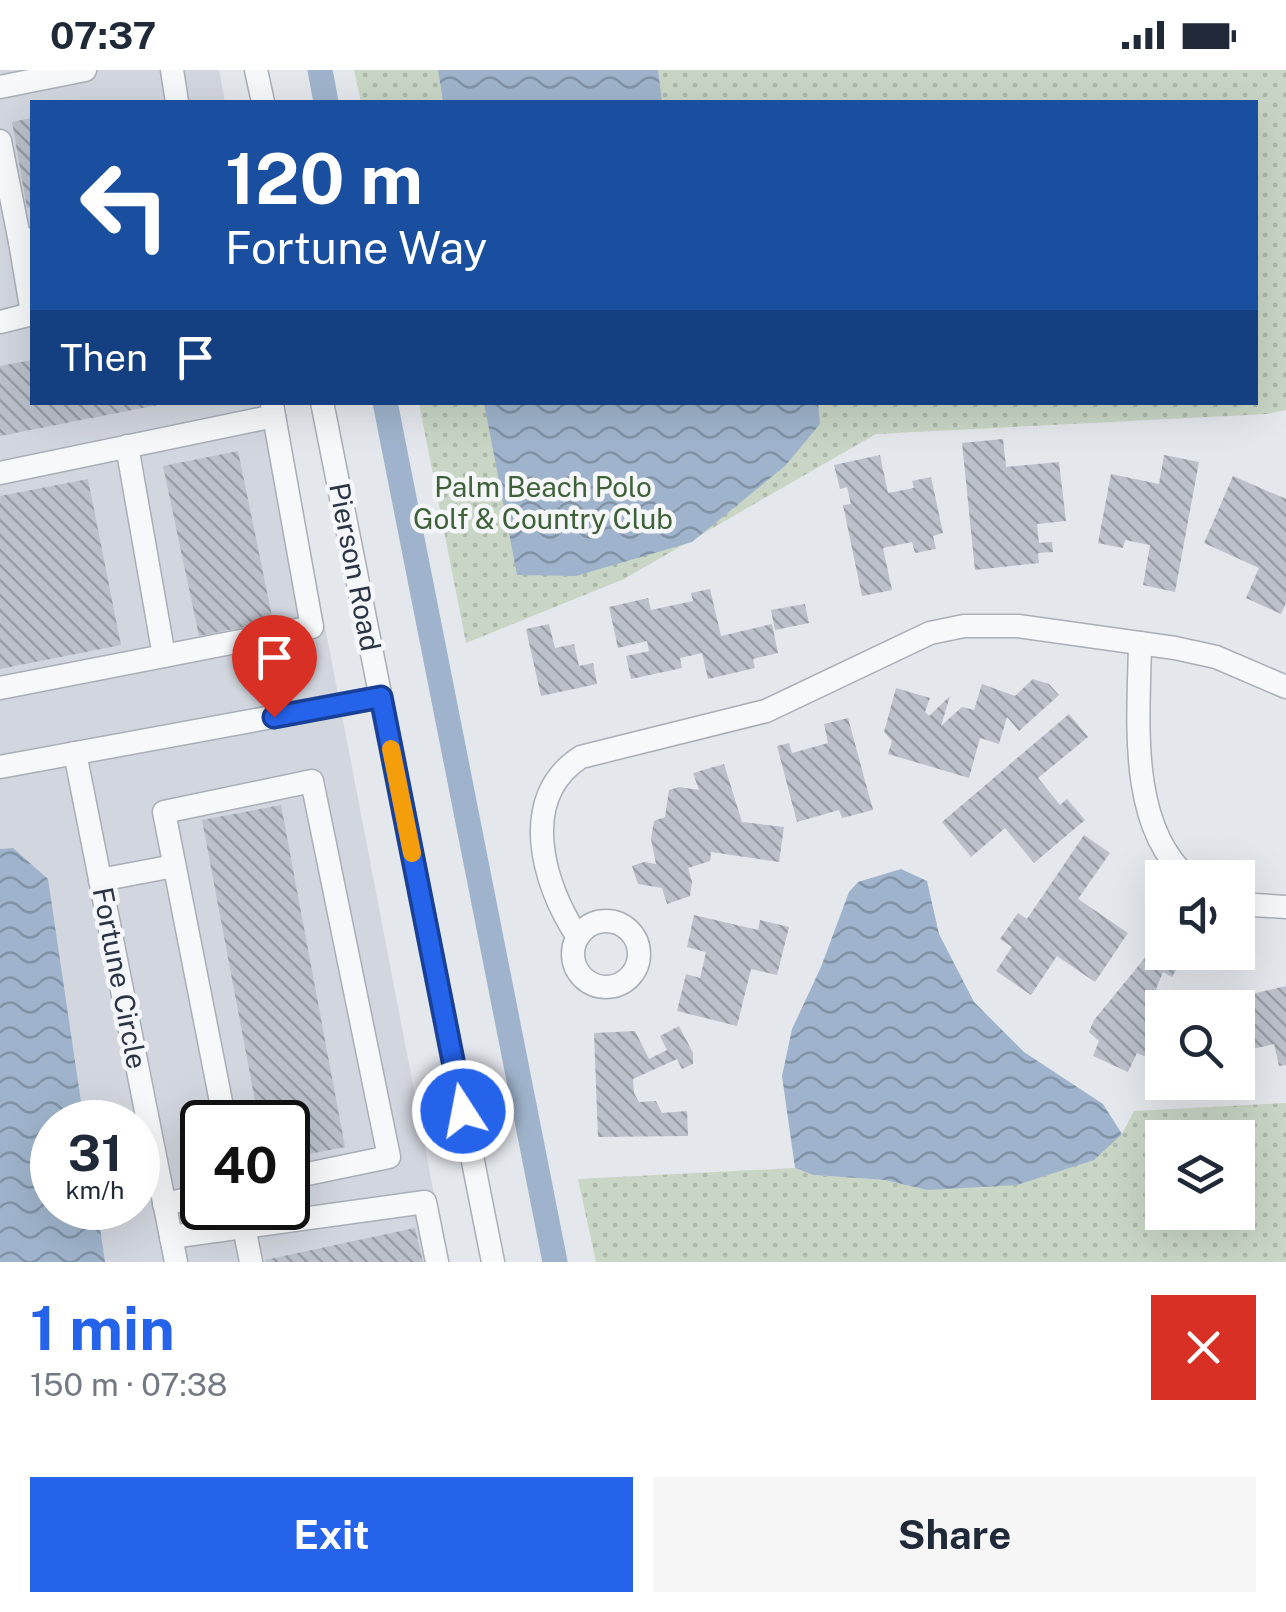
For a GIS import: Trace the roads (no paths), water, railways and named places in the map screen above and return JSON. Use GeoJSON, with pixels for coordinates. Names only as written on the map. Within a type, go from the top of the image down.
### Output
{"type":"FeatureCollection","features":[{"type":"Feature","properties":{"kind":"street"},"geometry":{"type":"LineString","coordinates":[[0,87],[85,70]]}},
{"type":"Feature","properties":{"kind":"street"},"geometry":{"type":"LineString","coordinates":[[172,70],[177,100]]}},
{"type":"Feature","properties":{"kind":"street"},"geometry":{"type":"LineString","coordinates":[[256,70],[262,100]]}},
{"type":"Feature","properties":{"kind":"street"},"geometry":{"type":"LineString","coordinates":[[0,141],[26,241],[30,290]]}},
{"type":"Feature","properties":{"kind":"street"},"geometry":{"type":"LineString","coordinates":[[0,322],[30,314]]}},
{"type":"Feature","properties":{"kind":"street","name":"Pierson Road"},"geometry":{"type":"LineString","coordinates":[[323,405],[493,1262]]}},
{"type":"Feature","properties":{"kind":"street"},"geometry":{"type":"LineString","coordinates":[[0,473],[128,446],[272,409],[312,627],[0,688]]}},
{"type":"Feature","properties":{"kind":"street"},"geometry":{"type":"LineString","coordinates":[[128,446],[164,656]]}},
{"type":"Feature","properties":{"kind":"street"},"geometry":{"type":"LineString","coordinates":[[578,937],[551,886],[543,848],[543,810],[555,778],[581,757],[766,711],[930,633],[964,626],[1000,625],[1140,643],[1216,657],[1286,687]]}},
{"type":"Feature","properties":{"kind":"street"},"geometry":{"type":"LineString","coordinates":[[1140,643],[1139,733],[1149,817],[1162,848],[1172,860]]}},
{"type":"Feature","properties":{"kind":"street"},"geometry":{"type":"LineString","coordinates":[[0,767],[381,697]]}},
{"type":"Feature","properties":{"kind":"street","name":"Fortune Circle"},"geometry":{"type":"LineString","coordinates":[[75,753],[176,1262]]}},
{"type":"Feature","properties":{"kind":"street"},"geometry":{"type":"LineString","coordinates":[[222,1100],[164,812],[312,781],[389,1157],[310,1173]]}},
{"type":"Feature","properties":{"kind":"street"},"geometry":{"type":"LineString","coordinates":[[100,880],[174,866]]}},
{"type":"Feature","properties":{"kind":"street"},"geometry":{"type":"LineString","coordinates":[[1255,905],[1286,908]]}},
{"type":"Feature","properties":{"kind":"street"},"geometry":{"type":"LineString","coordinates":[[164,1204],[180,1201]]}},
{"type":"Feature","properties":{"kind":"street"},"geometry":{"type":"LineString","coordinates":[[310,1218],[425,1202],[437,1262]]}},
{"type":"Feature","properties":{"kind":"street"},"geometry":{"type":"LineString","coordinates":[[171,1237],[222,1230]]}},
{"type":"Feature","properties":{"kind":"street"},"geometry":{"type":"LineString","coordinates":[[245,1230],[251,1262]]}},
{"type":"Feature","properties":{"kind":"water"},"geometry":{"type":"Polygon","coordinates":[[[438,70],[658,70],[662,100],[443,100],[438,70]]]}},
{"type":"Feature","properties":{"kind":"water"},"geometry":{"type":"Polygon","coordinates":[[[484,405],[818,405],[820,424],[785,466],[692,542],[576,576],[517,575],[484,405]]]}},
{"type":"Feature","properties":{"kind":"water"},"geometry":{"type":"Polygon","coordinates":[[[13,848],[48,879],[81,1100],[30,1100],[30,1230],[100,1230],[105,1262],[0,1262],[0,849],[13,848]]]}},
{"type":"Feature","properties":{"kind":"water"},"geometry":{"type":"Polygon","coordinates":[[[901,869],[927,881],[939,934],[974,1002],[1024,1052],[1103,1104],[1122,1134],[1094,1160],[1017,1185],[927,1190],[885,1180],[813,1175],[795,1168],[782,1076],[792,1029],[849,892],[858,882],[901,869]]]}},
{"type":"Feature","properties":{"kind":"waterway"},"geometry":{"type":"LineString","coordinates":[[320,70],[326,100]]}},
{"type":"Feature","properties":{"kind":"waterway"},"geometry":{"type":"LineString","coordinates":[[386,405],[555,1262]]}},
{"type":"Feature","properties":{"kind":"park label","name":"Palm Beach Polo Golf & Country Club"},"geometry":{"type":"Point","coordinates":[543,503]}}]}
